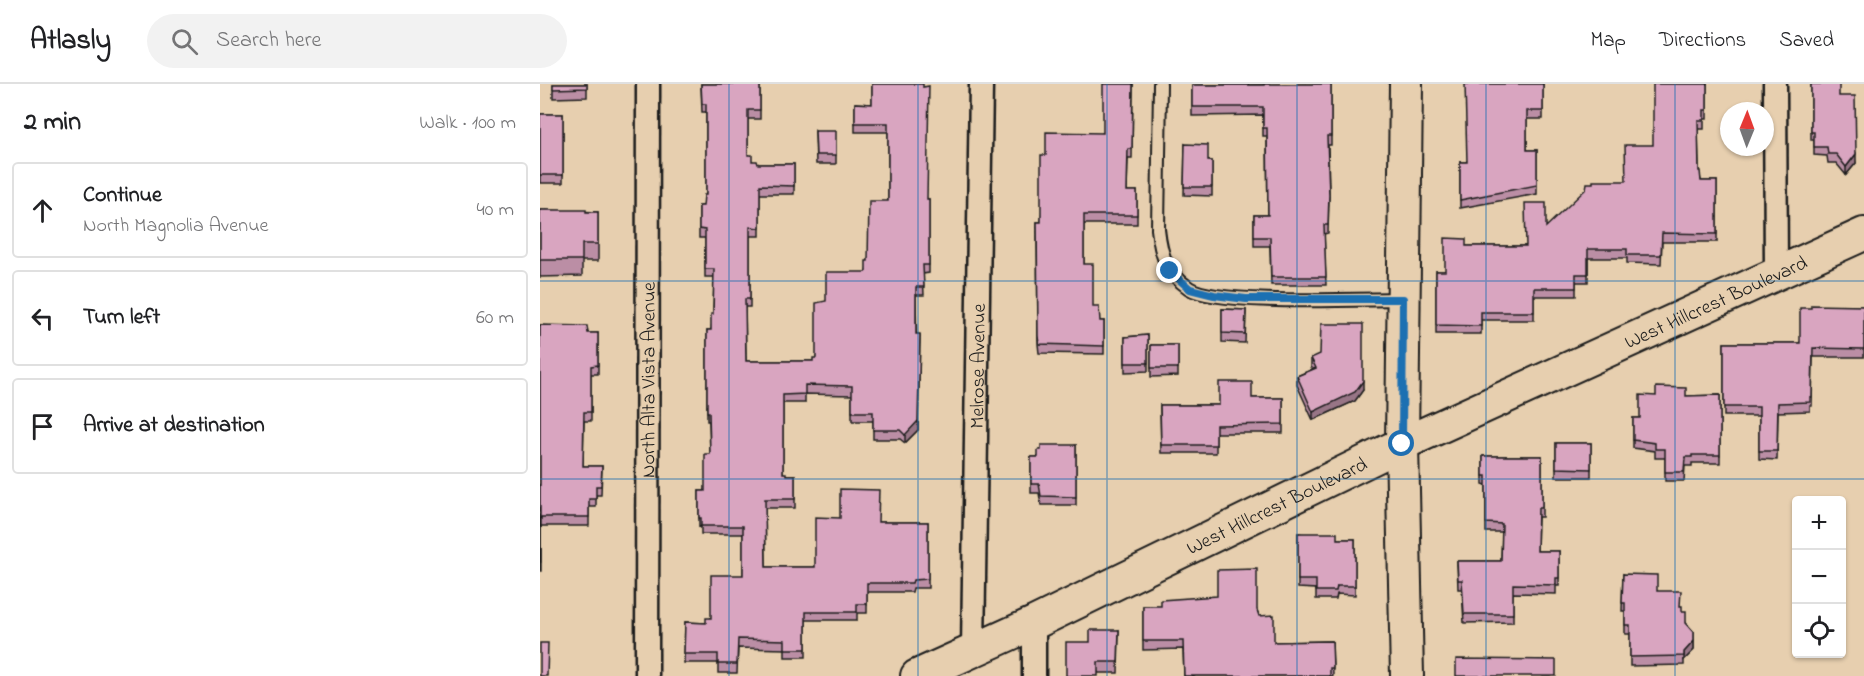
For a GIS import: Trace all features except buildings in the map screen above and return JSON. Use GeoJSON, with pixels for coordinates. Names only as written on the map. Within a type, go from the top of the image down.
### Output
{"type":"FeatureCollection","features":[{"type":"Feature","properties":{"kind":"street","name":"North Alta Vista Avenue"},"geometry":{"type":"LineString","coordinates":[[647,676],[648,84]]}},
{"type":"Feature","properties":{"kind":"street","name":"Melrose Avenue"},"geometry":{"type":"LineString","coordinates":[[973,650],[981,84]]}},
{"type":"Feature","properties":{"kind":"street"},"geometry":{"type":"LineString","coordinates":[[1406,84],[1402,444],[1407,676]]}},
{"type":"Feature","properties":{"kind":"street"},"geometry":{"type":"LineString","coordinates":[[1776,84],[1776,273]]}},
{"type":"Feature","properties":{"kind":"street","name":"West Hillcrest Boulevard"},"geometry":{"type":"LineString","coordinates":[[917,676],[1034,623],[1402,444],[1864,234]]}},
{"type":"Feature","properties":{"kind":"street"},"geometry":{"type":"LineString","coordinates":[[1034,623],[1034,676]]}},
{"type":"Feature","properties":{"kind":"lane"},"geometry":{"type":"LineString","coordinates":[[1160,84],[1158,229],[1161,253],[1170,271],[1183,283],[1190,289],[1246,299],[1403,299]]}},
{"type":"Feature","properties":{"kind":"route"},"geometry":{"type":"LineString","coordinates":[[1170,271],[1190,289],[1246,299],[1403,299],[1402,444]]}}]}
